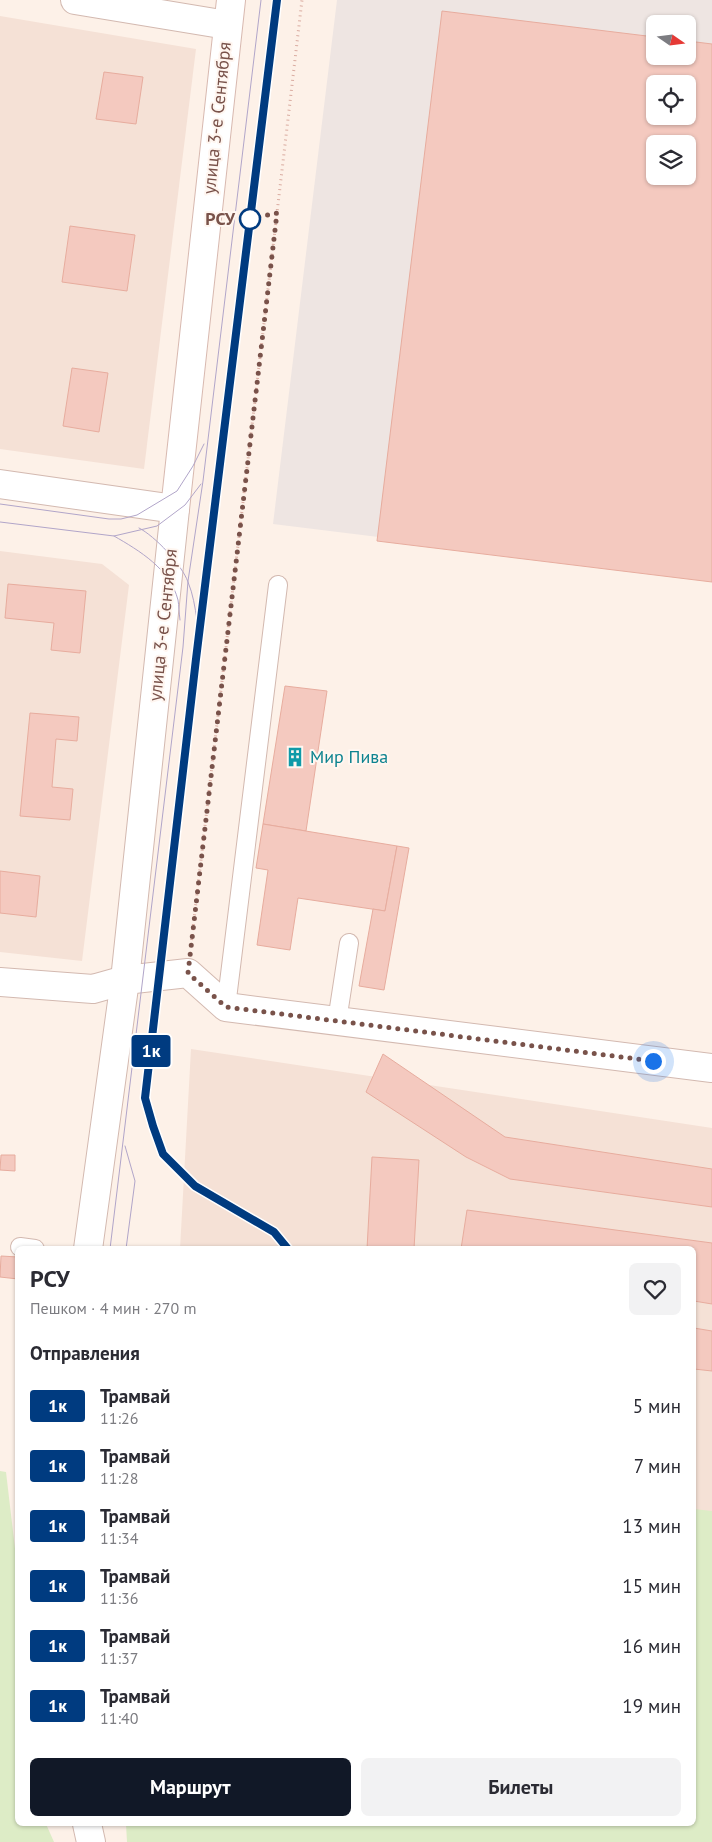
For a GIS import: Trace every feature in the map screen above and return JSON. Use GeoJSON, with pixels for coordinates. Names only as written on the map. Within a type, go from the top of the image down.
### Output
{"type":"FeatureCollection","features":[{"type":"Feature","properties":{"kind":"street"},"geometry":{"type":"LineString","coordinates":[[75,0],[229,13]]}},
{"type":"Feature","properties":{"kind":"street","name":"улица 3-е Сентября"},"geometry":{"type":"LineString","coordinates":[[88,1246],[125,980],[229,13]]}},
{"type":"Feature","properties":{"kind":"street"},"geometry":{"type":"LineString","coordinates":[[0,484],[175,509]]}},
{"type":"Feature","properties":{"kind":"street"},"geometry":{"type":"LineString","coordinates":[[0,982],[93,989],[125,980],[188,973],[226,1007],[712,1068]]}},
{"type":"Feature","properties":{"kind":"street"},"geometry":{"type":"LineString","coordinates":[[88,1826],[91,1842]]}},
{"type":"Feature","properties":{"kind":"lane"},"geometry":{"type":"LineString","coordinates":[[226,1007],[278,585]]}},
{"type":"Feature","properties":{"kind":"lane"},"geometry":{"type":"LineString","coordinates":[[338,1021],[349,943]]}},
{"type":"Feature","properties":{"kind":"path"},"geometry":{"type":"LineString","coordinates":[[188,973],[302,0]]}},
{"type":"Feature","properties":{"kind":"shaded area"},"geometry":{"type":"Polygon","coordinates":[[[337,0],[712,0],[712,578],[273,524],[337,0]]]}},
{"type":"Feature","properties":{"kind":"shaded area"},"geometry":{"type":"Polygon","coordinates":[[[0,16],[196,49],[144,469],[0,449],[0,16]]]}},
{"type":"Feature","properties":{"kind":"shaded area"},"geometry":{"type":"Polygon","coordinates":[[[0,551],[102,564],[129,585],[82,961],[0,952],[0,551]]]}},
{"type":"Feature","properties":{"kind":"shaded area"},"geometry":{"type":"Polygon","coordinates":[[[191,1049],[712,1128],[712,1842],[180,1842],[637,1826],[696,1826],[696,1246],[180,1246],[191,1049]]]}},
{"type":"Feature","properties":{"kind":"green space"},"geometry":{"type":"Polygon","coordinates":[[[0,1471],[6,1472],[15,1548],[15,1826],[47,1826],[54,1842],[0,1842],[0,1471]]]}},
{"type":"Feature","properties":{"kind":"green space"},"geometry":{"type":"Polygon","coordinates":[[[696,1509],[712,1511],[712,1842],[127,1842],[126,1826],[696,1826],[696,1509]]]}},
{"type":"Feature","properties":{"kind":"building"},"geometry":{"type":"Polygon","coordinates":[[[442,11],[646,36],[646,65],[696,65],[696,42],[712,44],[712,582],[377,541],[442,11]]]}},
{"type":"Feature","properties":{"kind":"building"},"geometry":{"type":"Polygon","coordinates":[[[104,72],[143,77],[136,124],[96,119],[104,72]]]}},
{"type":"Feature","properties":{"kind":"building"},"geometry":{"type":"Polygon","coordinates":[[[70,226],[135,235],[127,291],[62,282],[70,226]]]}},
{"type":"Feature","properties":{"kind":"building"},"geometry":{"type":"Polygon","coordinates":[[[72,368],[108,373],[99,432],[63,426],[72,368]]]}},
{"type":"Feature","properties":{"kind":"building"},"geometry":{"type":"Polygon","coordinates":[[[8,584],[86,591],[80,653],[51,650],[54,623],[5,618],[8,584]]]}},
{"type":"Feature","properties":{"kind":"building","name":"Мир Пива"},"geometry":{"type":"Polygon","coordinates":[[[285,686],[327,691],[306,831],[263,824],[285,686]]]}},
{"type":"Feature","properties":{"kind":"building"},"geometry":{"type":"Polygon","coordinates":[[[30,713],[79,717],[77,741],[56,739],[52,787],[73,789],[70,820],[20,816],[30,713]]]}},
{"type":"Feature","properties":{"kind":"building"},"geometry":{"type":"Polygon","coordinates":[[[263,824],[397,846],[385,911],[298,898],[290,950],[257,945],[268,870],[256,868],[263,824]]]}},
{"type":"Feature","properties":{"kind":"building"},"geometry":{"type":"Polygon","coordinates":[[[397,846],[409,848],[384,990],[359,986],[373,909],[385,911],[397,846]]]}},
{"type":"Feature","properties":{"kind":"building"},"geometry":{"type":"Polygon","coordinates":[[[0,871],[40,876],[36,917],[0,913],[0,871]]]}},
{"type":"Feature","properties":{"kind":"building"},"geometry":{"type":"Polygon","coordinates":[[[383,1054],[505,1137],[712,1169],[712,1207],[510,1179],[466,1157],[366,1092],[383,1054]]]}},
{"type":"Feature","properties":{"kind":"building"},"geometry":{"type":"Polygon","coordinates":[[[1,1155],[15,1155],[15,1171],[0,1170],[1,1155]]]}},
{"type":"Feature","properties":{"kind":"building"},"geometry":{"type":"Polygon","coordinates":[[[372,1157],[419,1160],[414,1246],[367,1246],[372,1157]]]}},
{"type":"Feature","properties":{"kind":"building"},"geometry":{"type":"Polygon","coordinates":[[[467,1210],[712,1243],[712,1304],[696,1301],[696,1246],[461,1246],[467,1210]]]}},
{"type":"Feature","properties":{"kind":"building"},"geometry":{"type":"Polygon","coordinates":[[[1,1256],[15,1257],[15,1279],[0,1277],[1,1256]]]}},
{"type":"Feature","properties":{"kind":"building"},"geometry":{"type":"Polygon","coordinates":[[[696,1328],[712,1331],[712,1371],[696,1369],[696,1328]]]}},
{"type":"Feature","properties":{"kind":"tram line"},"geometry":{"type":"LineString","coordinates":[[110,1246],[183,647],[188,581],[203,481],[261,0]]}},
{"type":"Feature","properties":{"kind":"tram line"},"geometry":{"type":"LineString","coordinates":[[277,0],[145,1098],[163,1153],[195,1186],[274,1232],[286,1246]]}},
{"type":"Feature","properties":{"kind":"tram line","name":"1к"},"geometry":{"type":"LineString","coordinates":[[277,0],[196,659],[145,1098],[163,1154],[195,1186],[274,1232],[286,1246]]}},
{"type":"Feature","properties":{"kind":"tram line"},"geometry":{"type":"LineString","coordinates":[[0,504],[109,519],[121,519],[137,515],[177,491],[204,444]]}},
{"type":"Feature","properties":{"kind":"tram line"},"geometry":{"type":"LineString","coordinates":[[0,522],[114,536],[157,526],[185,505],[201,484]]}},
{"type":"Feature","properties":{"kind":"tram line"},"geometry":{"type":"LineString","coordinates":[[139,528],[160,544],[185,575],[195,605],[197,620]]}},
{"type":"Feature","properties":{"kind":"tram line"},"geometry":{"type":"LineString","coordinates":[[114,536],[144,555],[161,570],[174,589],[178,600],[180,620]]}},
{"type":"Feature","properties":{"kind":"tram line"},"geometry":{"type":"LineString","coordinates":[[125,1146],[135,1181],[126,1246]]}},
{"type":"Feature","properties":{"kind":"place","name":"РСУ"},"geometry":{"type":"Point","coordinates":[250,219]}},
{"type":"Feature","properties":{"kind":"place","name":"Мир Пива"},"geometry":{"type":"Point","coordinates":[295,757]}},
{"type":"Feature","properties":{"kind":"route"},"geometry":{"type":"LineString","coordinates":[[250,219],[277,213],[188,973],[226,1007],[653,1061]]}}]}
